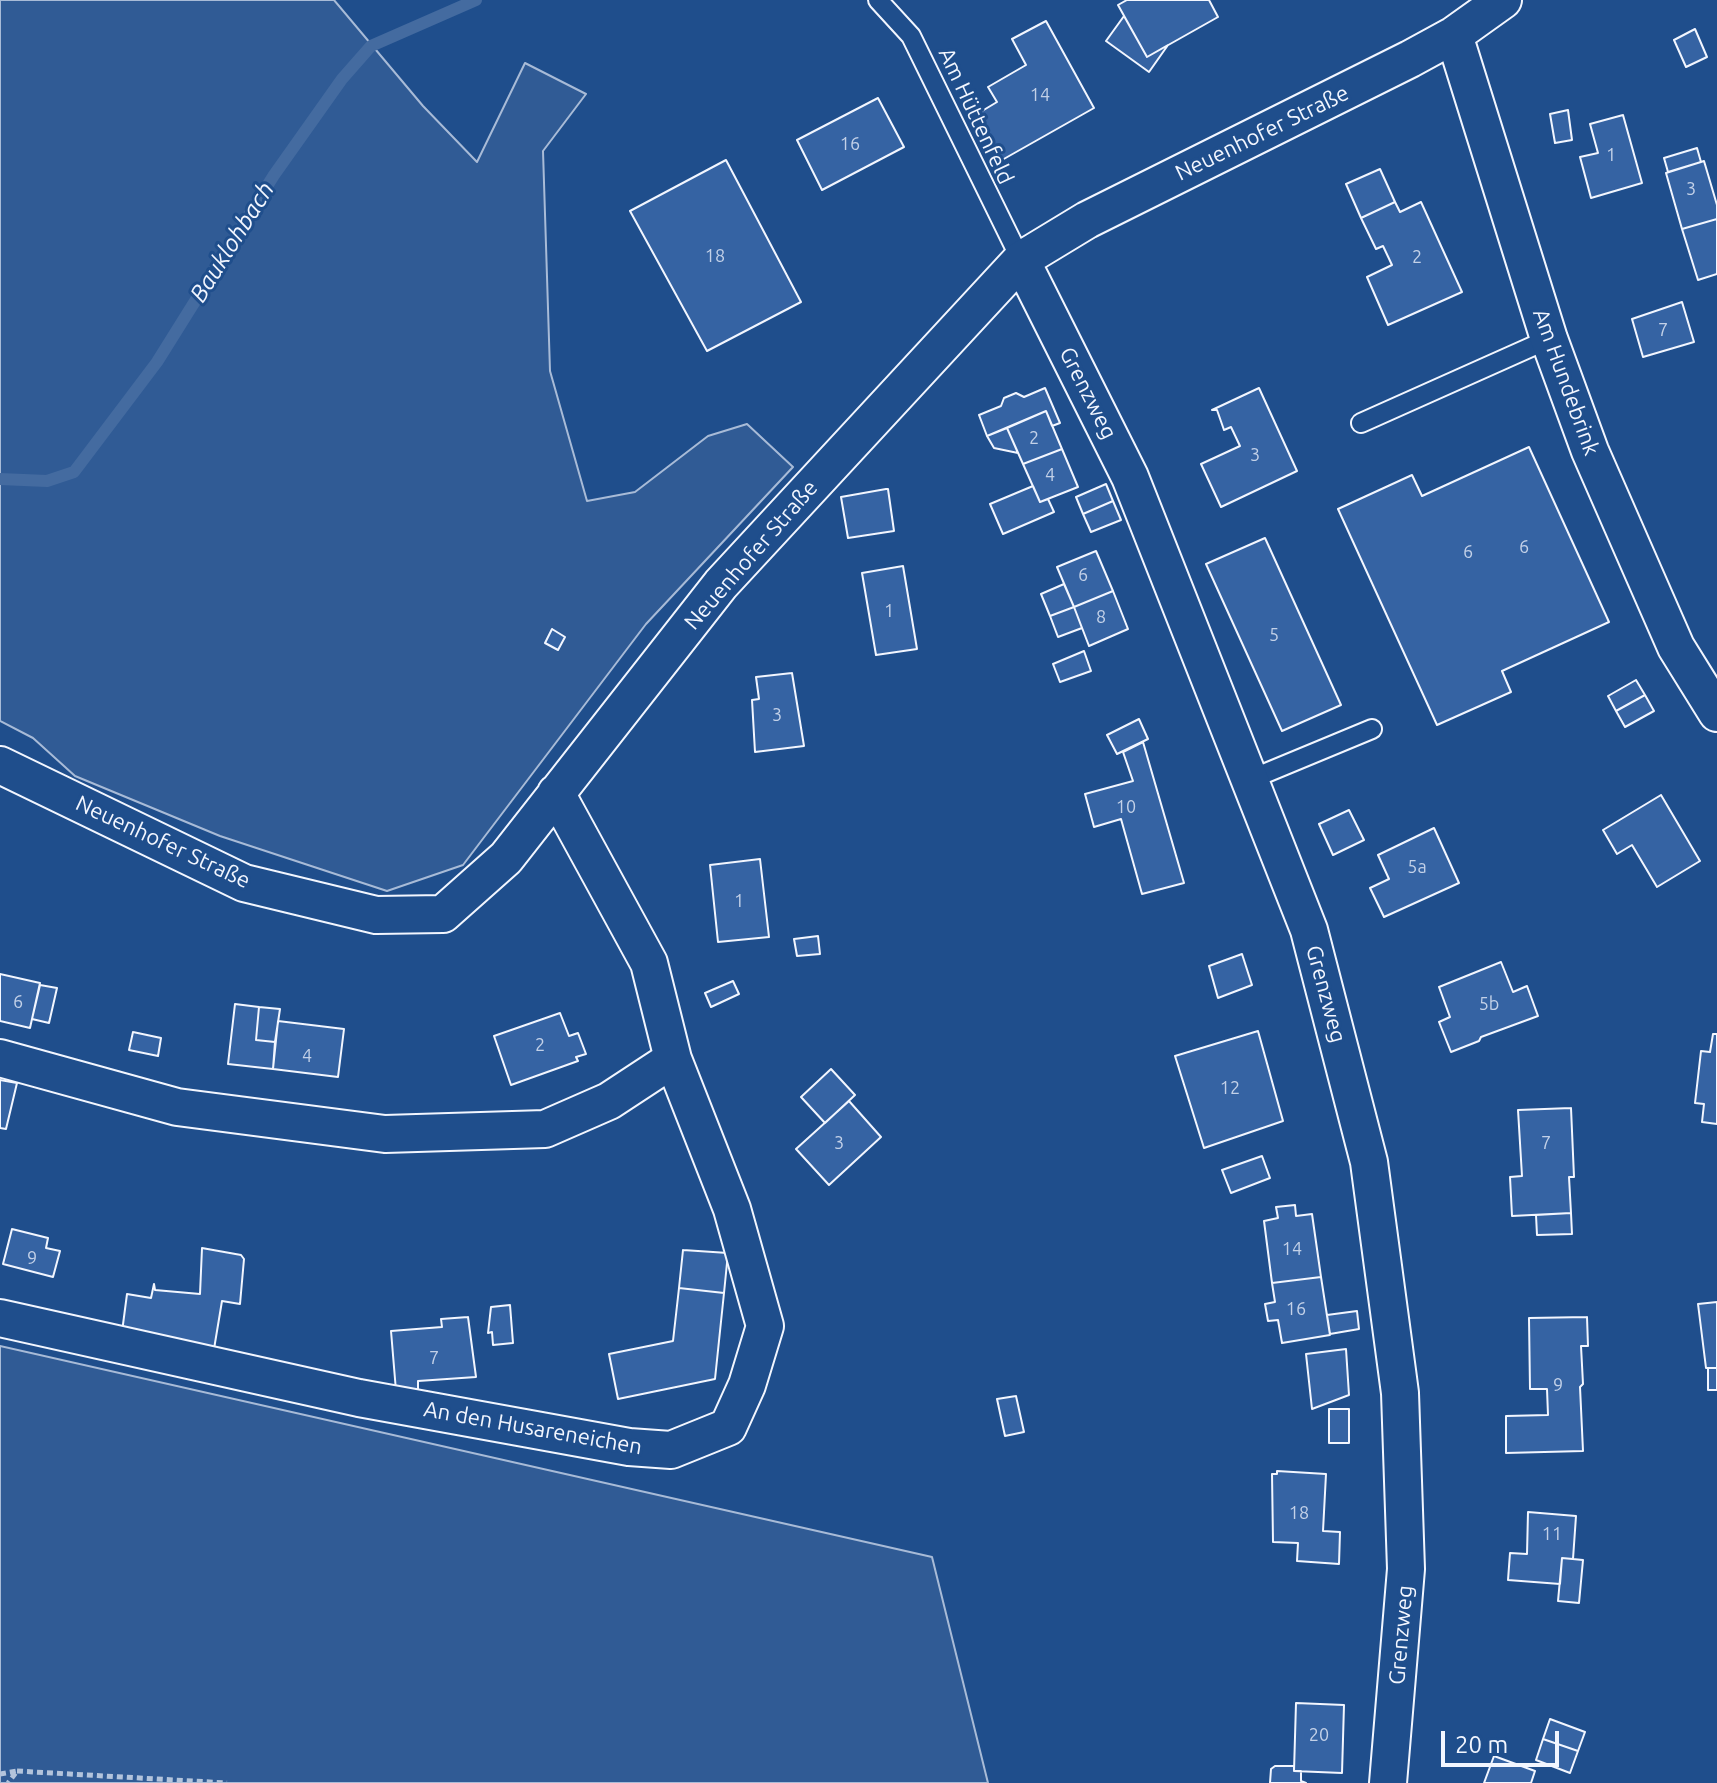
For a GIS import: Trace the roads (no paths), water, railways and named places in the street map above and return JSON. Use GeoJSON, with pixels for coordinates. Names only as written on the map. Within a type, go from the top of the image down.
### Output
{"type":"FeatureCollection","features":[{"type":"Feature","properties":{"kind":"street","name":"Neuenhofer Straße"},"geometry":{"type":"LineString","coordinates":[[0,765],[244,883],[376,915],[443,914],[506,858],[721,584],[1021,260],[1087,220],[1454,35],[1503,0]]}},
{"type":"Feature","properties":{"kind":"street","name":"Am Hundebrink"},"geometry":{"type":"LineString","coordinates":[[1454,35],[1549,339],[1590,451],[1676,647],[1717,713]]}},
{"type":"Feature","properties":{"kind":"street","name":"Grenzweg"},"geometry":{"type":"LineString","coordinates":[[1021,260],[1130,477],[1309,930],[1369,1162],[1400,1393],[1406,1569],[1388,1783]]}},
{"type":"Feature","properties":{"kind":"street","name":"An den Husareneichen"},"geometry":{"type":"LineString","coordinates":[[0,1318],[359,1398],[629,1447],[671,1450],[728,1427],[747,1385],[765,1326],[732,1209],[673,1059],[649,963],[556,793]]}},
{"type":"Feature","properties":{"kind":"street"},"geometry":{"type":"LineString","coordinates":[[0,1058],[177,1107],[385,1134],[545,1129],[609,1101],[673,1059]]}},
{"type":"Feature","properties":{"kind":"lane","name":"Am Hüttenfeld"},"geometry":{"type":"LineString","coordinates":[[878,0],[911,36],[1021,260]]}},
{"type":"Feature","properties":{"kind":"lane"},"geometry":{"type":"LineString","coordinates":[[1361,423],[1549,339]]}},
{"type":"Feature","properties":{"kind":"lane"},"geometry":{"type":"LineString","coordinates":[[1249,780],[1372,729]]}},
{"type":"Feature","properties":{"kind":"waterway","name":"Bauklohbach"},"geometry":{"type":"LineString","coordinates":[[0,479],[47,481],[74,472],[157,362],[274,175],[342,79],[371,46],[476,0]]}}]}
